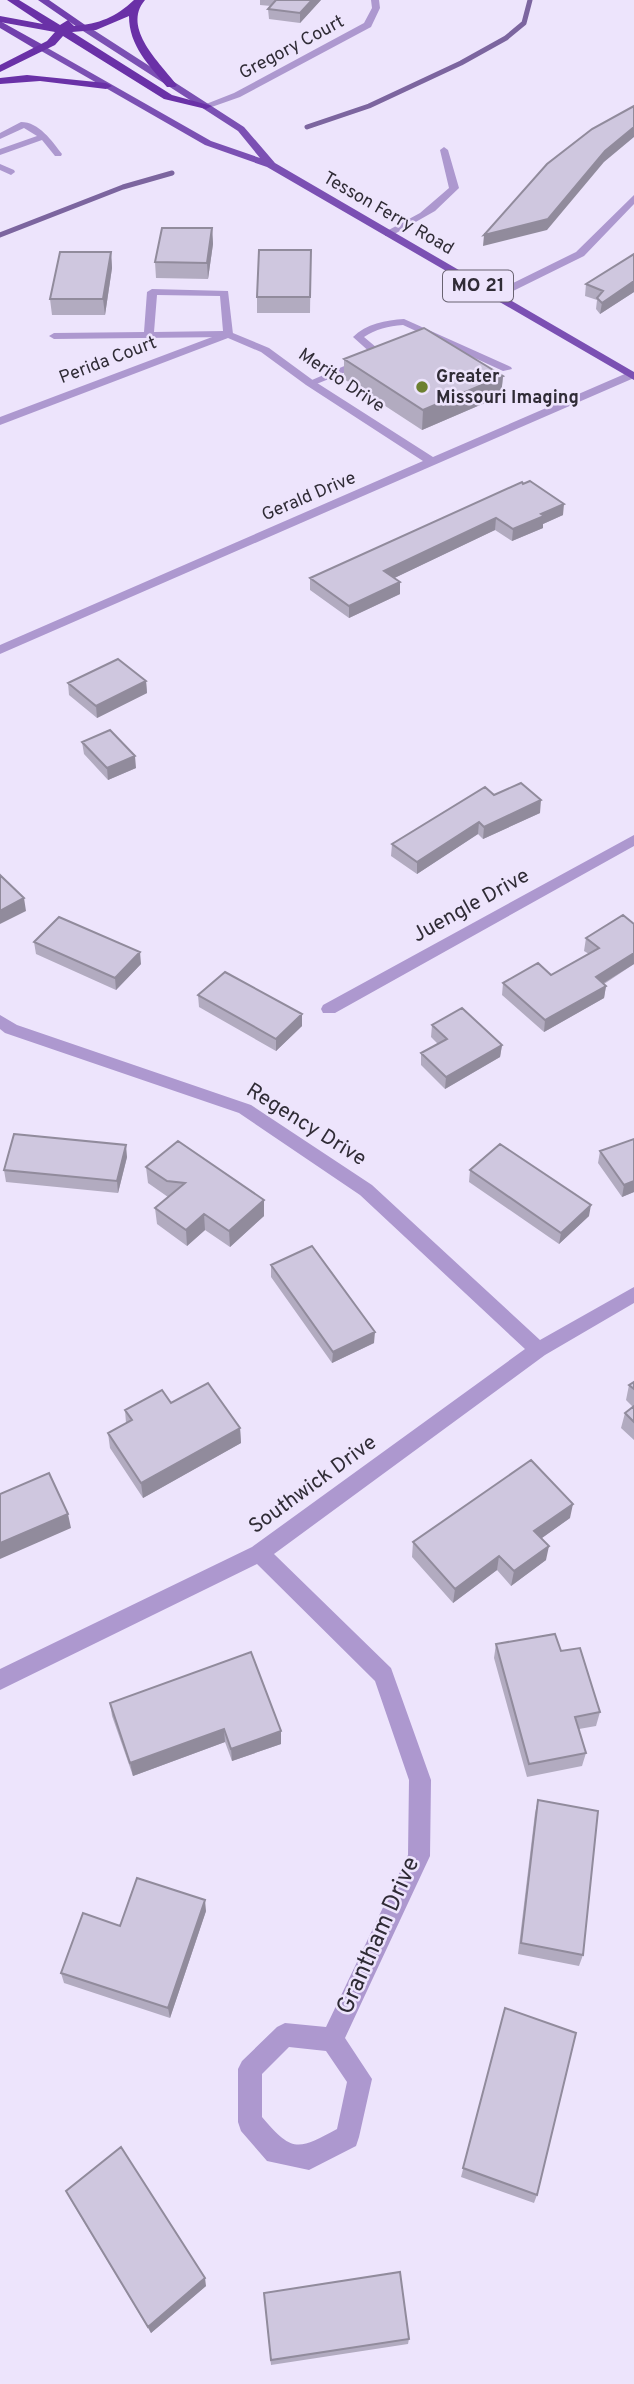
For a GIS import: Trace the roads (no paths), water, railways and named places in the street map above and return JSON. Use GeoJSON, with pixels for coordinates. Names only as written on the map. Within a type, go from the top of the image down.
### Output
{"type":"FeatureCollection","features":[{"type":"Feature","properties":{"kind":"highway"},"geometry":{"type":"LineString","coordinates":[[12,0],[168,97],[206,106]]}},
{"type":"Feature","properties":{"kind":"highway","name":"Tesson Ferry Road"},"geometry":{"type":"LineString","coordinates":[[44,1],[86,29]]}},
{"type":"Feature","properties":{"kind":"highway"},"geometry":{"type":"LineString","coordinates":[[5,23],[63,31],[86,29],[112,21],[137,3]]}},
{"type":"Feature","properties":{"kind":"highway"},"geometry":{"type":"LineString","coordinates":[[137,3],[132,24],[139,48],[171,85]]}},
{"type":"Feature","properties":{"kind":"highway"},"geometry":{"type":"LineString","coordinates":[[0,69],[41,48],[63,31],[69,18]]}},
{"type":"Feature","properties":{"kind":"highway","name":"Tesson Ferry Road"},"geometry":{"type":"LineString","coordinates":[[5,23],[41,48]]}},
{"type":"Feature","properties":{"kind":"highway"},"geometry":{"type":"LineString","coordinates":[[0,81],[32,77],[60,78],[106,86]]}},
{"type":"Feature","properties":{"kind":"main road","name":"Tesson Ferry Road"},"geometry":{"type":"LineString","coordinates":[[86,29],[242,129],[271,165]]}},
{"type":"Feature","properties":{"kind":"main road","name":"Tesson Ferry Road"},"geometry":{"type":"LineString","coordinates":[[41,48],[208,143],[271,165],[633,376]]}},
{"type":"Feature","properties":{"kind":"street","name":"Gregory Court"},"geometry":{"type":"LineString","coordinates":[[206,106],[237,95],[368,25],[376,8],[376,0]]}},
{"type":"Feature","properties":{"kind":"street"},"geometry":{"type":"LineString","coordinates":[[495,296],[580,254],[634,198]]}},
{"type":"Feature","properties":{"kind":"street","name":"Merito Drive"},"geometry":{"type":"LineString","coordinates":[[228,334],[265,350],[310,383],[433,462]]}},
{"type":"Feature","properties":{"kind":"street","name":"Perida Court"},"geometry":{"type":"LineString","coordinates":[[0,421],[228,334]]}},
{"type":"Feature","properties":{"kind":"street","name":"Gerald Drive"},"geometry":{"type":"LineString","coordinates":[[0,650],[633,376]]}},
{"type":"Feature","properties":{"kind":"street","name":"Juengle Drive"},"geometry":{"type":"LineString","coordinates":[[329,1009],[634,840]]}},
{"type":"Feature","properties":{"kind":"street","name":"Regency Drive"},"geometry":{"type":"LineString","coordinates":[[4,1030],[245,1109],[366,1190],[538,1350]]}},
{"type":"Feature","properties":{"kind":"street","name":"Southwick Drive"},"geometry":{"type":"LineString","coordinates":[[0,1680],[259,1553],[538,1350],[634,1294]]}},
{"type":"Feature","properties":{"kind":"street","name":"Grantham Drive"},"geometry":{"type":"LineString","coordinates":[[259,1553],[384,1675],[420,1780],[419,1856],[332,2040]]}},
{"type":"Feature","properties":{"kind":"street","name":"Grantham Drive"},"geometry":{"type":"LineString","coordinates":[[285,2035],[332,2040],[360,2079],[347,2137],[309,2158],[276,2151],[250,2122],[250,2069],[285,2035]]}},
{"type":"Feature","properties":{"kind":"lane"},"geometry":{"type":"LineString","coordinates":[[0,136],[24,124],[44,136],[58,154]]}},
{"type":"Feature","properties":{"kind":"lane"},"geometry":{"type":"LineString","coordinates":[[0,152],[44,136]]}},
{"type":"Feature","properties":{"kind":"lane"},"geometry":{"type":"LineString","coordinates":[[388,234],[416,221],[444,200],[454,188],[444,150]]}},
{"type":"Feature","properties":{"kind":"lane"},"geometry":{"type":"LineString","coordinates":[[0,167],[11,172]]}},
{"type":"Feature","properties":{"kind":"lane"},"geometry":{"type":"LineString","coordinates":[[54,336],[149,335],[228,334],[225,293],[152,292],[149,335]]}},
{"type":"Feature","properties":{"kind":"lane"},"geometry":{"type":"LineString","coordinates":[[379,355],[358,337],[364,332],[392,322],[404,322],[507,369]]}},
{"type":"Feature","properties":{"kind":"lane"},"geometry":{"type":"LineString","coordinates":[[426,341],[438,337]]}},
{"type":"Feature","properties":{"kind":"lane"},"geometry":{"type":"LineString","coordinates":[[310,383],[391,352]]}},
{"type":"Feature","properties":{"kind":"waterway"},"geometry":{"type":"LineString","coordinates":[[307,127],[369,106],[461,63],[506,38],[524,23],[530,0]]}},
{"type":"Feature","properties":{"kind":"waterway"},"geometry":{"type":"LineString","coordinates":[[0,235],[123,187],[172,173]]}},
{"type":"Feature","properties":{"kind":"place","name":"Greater Missouri Imaging"},"geometry":{"type":"Point","coordinates":[422,387]}}]}
